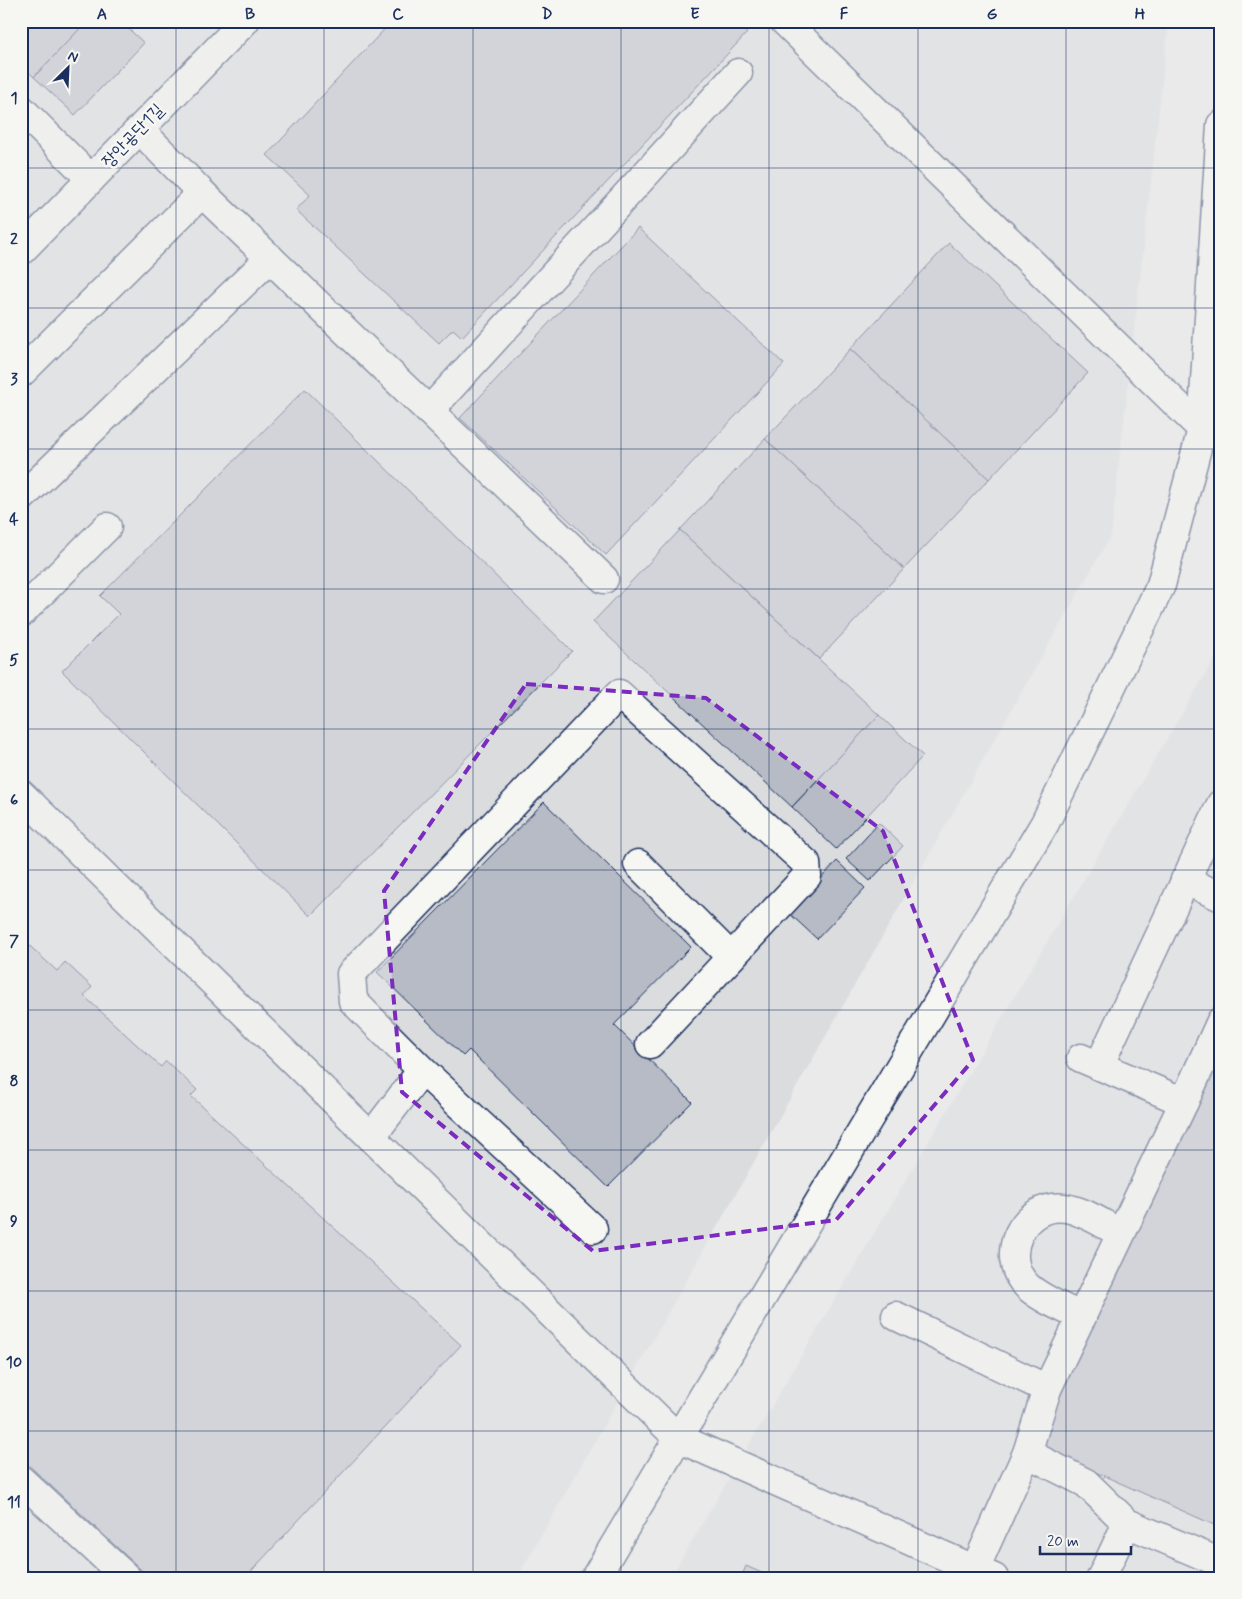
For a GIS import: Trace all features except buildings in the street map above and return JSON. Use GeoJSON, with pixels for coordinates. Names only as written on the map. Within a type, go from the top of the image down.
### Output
{"type":"FeatureCollection","features":[{"type":"Feature","properties":{"kind":"street","name":"장안공단1길"},"geometry":{"type":"LineString","coordinates":[[21,250],[140,130],[244,21]]}},
{"type":"Feature","properties":{"kind":"street"},"geometry":{"type":"LineString","coordinates":[[784,21],[1211,433]]}},
{"type":"Feature","properties":{"kind":"street"},"geometry":{"type":"LineString","coordinates":[[429,411],[738,72]]}},
{"type":"Feature","properties":{"kind":"street"},"geometry":{"type":"LineString","coordinates":[[21,109],[91,179]]}},
{"type":"Feature","properties":{"kind":"street"},"geometry":{"type":"LineString","coordinates":[[595,1578],[1045,823],[1161,585],[1211,433],[1221,125]]}},
{"type":"Feature","properties":{"kind":"street"},"geometry":{"type":"LineString","coordinates":[[140,130],[202,193],[604,579]]}},
{"type":"Feature","properties":{"kind":"street"},"geometry":{"type":"LineString","coordinates":[[21,373],[202,193]]}},
{"type":"Feature","properties":{"kind":"street"},"geometry":{"type":"LineString","coordinates":[[21,498],[270,258]]}},
{"type":"Feature","properties":{"kind":"street"},"geometry":{"type":"LineString","coordinates":[[21,613],[107,527]]}},
{"type":"Feature","properties":{"kind":"street"},"geometry":{"type":"LineString","coordinates":[[593,1229],[422,1070],[353,1001],[351,974],[619,694],[806,863],[806,876],[650,1044]]}},
{"type":"Feature","properties":{"kind":"street"},"geometry":{"type":"LineString","coordinates":[[21,794],[678,1438],[985,1574],[1047,1389],[1184,1102],[1221,1020]]}},
{"type":"Feature","properties":{"kind":"street"},"geometry":{"type":"LineString","coordinates":[[1184,1102],[1090,1062],[1186,880],[1221,804]]}},
{"type":"Feature","properties":{"kind":"street"},"geometry":{"type":"LineString","coordinates":[[638,864],[731,957]]}},
{"type":"Feature","properties":{"kind":"street"},"geometry":{"type":"LineString","coordinates":[[1186,880],[1221,896]]}},
{"type":"Feature","properties":{"kind":"street"},"geometry":{"type":"LineString","coordinates":[[371,1137],[422,1070]]}},
{"type":"Feature","properties":{"kind":"street"},"geometry":{"type":"LineString","coordinates":[[1082,1317],[1028,1286],[1019,1274],[1014,1261],[1014,1247],[1018,1233],[1026,1222],[1037,1213],[1051,1208],[1065,1208],[1079,1212],[1122,1233]]}},
{"type":"Feature","properties":{"kind":"street"},"geometry":{"type":"LineString","coordinates":[[896,1316],[1047,1389]]}},
{"type":"Feature","properties":{"kind":"street"},"geometry":{"type":"LineString","coordinates":[[1027,1453],[1086,1483],[1127,1523],[1221,1563]]}},
{"type":"Feature","properties":{"kind":"street"},"geometry":{"type":"LineString","coordinates":[[21,1480],[127,1578]]}},
{"type":"Feature","properties":{"kind":"street"},"geometry":{"type":"LineString","coordinates":[[1101,1578],[1127,1523]]}},
{"type":"Feature","properties":{"kind":"highlighted area"},"geometry":{"type":"Polygon","coordinates":[[[526,684],[706,698],[883,831],[973,1060],[836,1220],[593,1251],[402,1092],[384,891],[526,684]]]}},
{"type":"Feature","properties":{"kind":"shaded area"},"geometry":{"type":"Polygon","coordinates":[[[21,21],[1169,21],[1111,535],[517,1578],[21,1578],[21,21]]]}},
{"type":"Feature","properties":{"kind":"shaded area"},"geometry":{"type":"Polygon","coordinates":[[[1221,648],[1221,1578],[670,1578],[1221,648]]]}}]}
